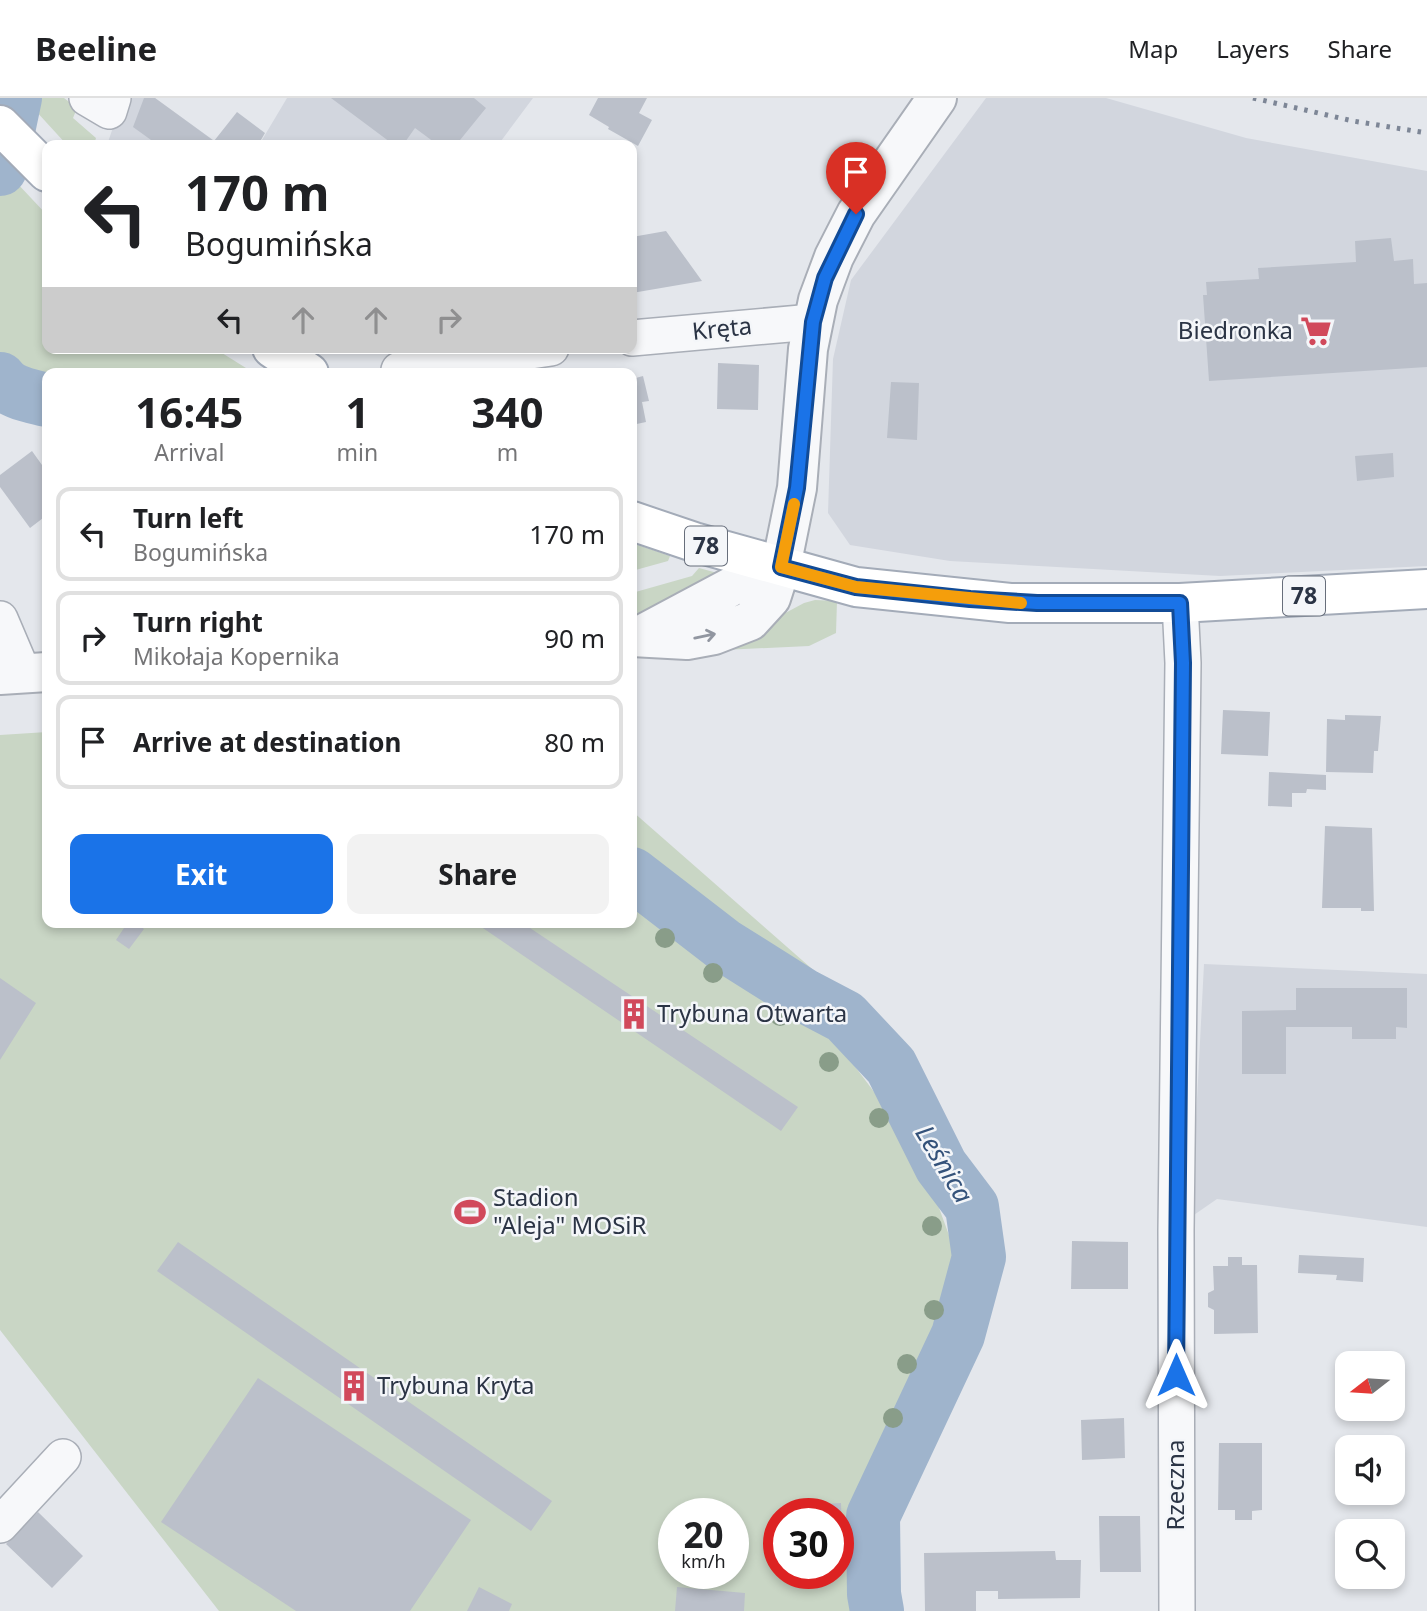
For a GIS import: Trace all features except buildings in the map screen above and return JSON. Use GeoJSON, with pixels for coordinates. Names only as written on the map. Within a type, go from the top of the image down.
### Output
{"type":"FeatureCollection","features":[{"type":"Feature","properties":{"kind":"main road"},"geometry":{"type":"LineString","coordinates":[[0,125],[42,167]]}},
{"type":"Feature","properties":{"kind":"main road"},"geometry":{"type":"LineString","coordinates":[[281,354],[302,368]]}},
{"type":"Feature","properties":{"kind":"main road","name":"78"},"geometry":{"type":"LineString","coordinates":[[637,523],[694,542],[856,587],[970,599],[1037,603],[1180,603],[1427,589]]}},
{"type":"Feature","properties":{"kind":"street"},"geometry":{"type":"LineString","coordinates":[[637,635],[744,580],[781,567],[797,488],[813,322],[825,278],[843,237],[870,193],[937,98]]}},
{"type":"Feature","properties":{"kind":"street","name":"Kręta"},"geometry":{"type":"LineString","coordinates":[[637,338],[813,322]]}},
{"type":"Feature","properties":{"kind":"street"},"geometry":{"type":"LineString","coordinates":[[413,368],[510,354]]}},
{"type":"Feature","properties":{"kind":"street","name":"Rzeczna"},"geometry":{"type":"LineString","coordinates":[[1177,1611],[1176,1242],[1183,663],[1180,603]]}},
{"type":"Feature","properties":{"kind":"street"},"geometry":{"type":"LineString","coordinates":[[0,620],[24,673]]}},
{"type":"Feature","properties":{"kind":"street"},"geometry":{"type":"LineString","coordinates":[[0,1525],[63,1457]]}},
{"type":"Feature","properties":{"kind":"shaded area"},"geometry":{"type":"Polygon","coordinates":[[[123,98],[155,98],[213,140],[109,140],[123,98]]]}},
{"type":"Feature","properties":{"kind":"shaded area"},"geometry":{"type":"Polygon","coordinates":[[[287,98],[533,98],[502,140],[262,140],[287,98]]]}},
{"type":"Feature","properties":{"kind":"shaded area"},"geometry":{"type":"Polygon","coordinates":[[[986,98],[1106,98],[1246,138],[1427,171],[1427,566],[1220,576],[950,561],[850,545],[828,513],[833,359],[851,280],[986,98]]]}},
{"type":"Feature","properties":{"kind":"shaded area"},"geometry":{"type":"Polygon","coordinates":[[[1204,964],[1427,974],[1427,1227],[1217,1199],[1191,1217],[1204,964]]]}},
{"type":"Feature","properties":{"kind":"green space"},"geometry":{"type":"Polygon","coordinates":[[[24,98],[64,98],[77,108],[73,118],[96,138],[62,140],[24,98]]]}},
{"type":"Feature","properties":{"kind":"green space"},"geometry":{"type":"Polygon","coordinates":[[[0,165],[42,210],[42,354],[224,354],[246,368],[42,368],[42,411],[0,405],[0,165]]]}},
{"type":"Feature","properties":{"kind":"green space"},"geometry":{"type":"Polygon","coordinates":[[[637,545],[670,556],[668,561],[637,570],[637,545]]]}},
{"type":"Feature","properties":{"kind":"green space"},"geometry":{"type":"Polygon","coordinates":[[[699,568],[721,574],[637,617],[637,592],[692,576],[699,568]]]}},
{"type":"Feature","properties":{"kind":"green space"},"geometry":{"type":"Polygon","coordinates":[[[815,600],[837,601],[836,633],[809,646],[703,651],[739,638],[804,603],[815,600]]]}},
{"type":"Feature","properties":{"kind":"green space","name":"Stadion \"Aleja\" MOSiR"},"geometry":{"type":"Polygon","coordinates":[[[42,732],[42,928],[637,928],[637,894],[781,997],[844,1052],[896,1121],[924,1167],[957,1257],[944,1324],[904,1411],[857,1492],[854,1536],[854,1498],[763,1498],[763,1589],[853,1589],[857,1611],[219,1611],[0,1330],[0,735],[42,732]]]}},
{"type":"Feature","properties":{"kind":"green space"},"geometry":{"type":"Polygon","coordinates":[[[637,815],[811,968],[896,1054],[972,1183],[962,1210],[838,1037],[637,885],[637,815]]]}},
{"type":"Feature","properties":{"kind":"waterway","name":"Leśnica"},"geometry":{"type":"LineString","coordinates":[[0,169],[15,98]]}},
{"type":"Feature","properties":{"kind":"waterway","name":"Leśnica"},"geometry":{"type":"LineString","coordinates":[[0,379],[15,391],[42,399]]}},
{"type":"Feature","properties":{"kind":"waterway","name":"Leśnica"},"geometry":{"type":"LineString","coordinates":[[637,878],[724,945],[805,996],[845,1017],[891,1066],[941,1166],[972,1207],[979,1257],[958,1335],[873,1516],[874,1594],[877,1611]]}},
{"type":"Feature","properties":{"kind":"railway"},"geometry":{"type":"LineString","coordinates":[[1253,98],[1353,121],[1427,133]]}},
{"type":"Feature","properties":{"kind":"slow traffic"},"geometry":{"type":"LineString","coordinates":[[794,504],[781,567],[856,587],[1021,603]]}},
{"type":"Feature","properties":{"kind":"place","name":"Biedronka"},"geometry":{"type":"Point","coordinates":[1316,331]}},
{"type":"Feature","properties":{"kind":"place","name":"Trybuna Otwarta"},"geometry":{"type":"Point","coordinates":[634,1014]}},
{"type":"Feature","properties":{"kind":"place","name":"Stadion \"Aleja\" MOSiR"},"geometry":{"type":"Point","coordinates":[470,1212]}},
{"type":"Feature","properties":{"kind":"place","name":"Trybuna Kryta"},"geometry":{"type":"Point","coordinates":[354,1386]}},
{"type":"Feature","properties":{"kind":"route"},"geometry":{"type":"LineString","coordinates":[[856,214],[825,278],[813,322],[808,349],[797,488],[781,567],[856,587],[1010,603],[1180,603],[1183,663],[1176,1375]]}}]}
